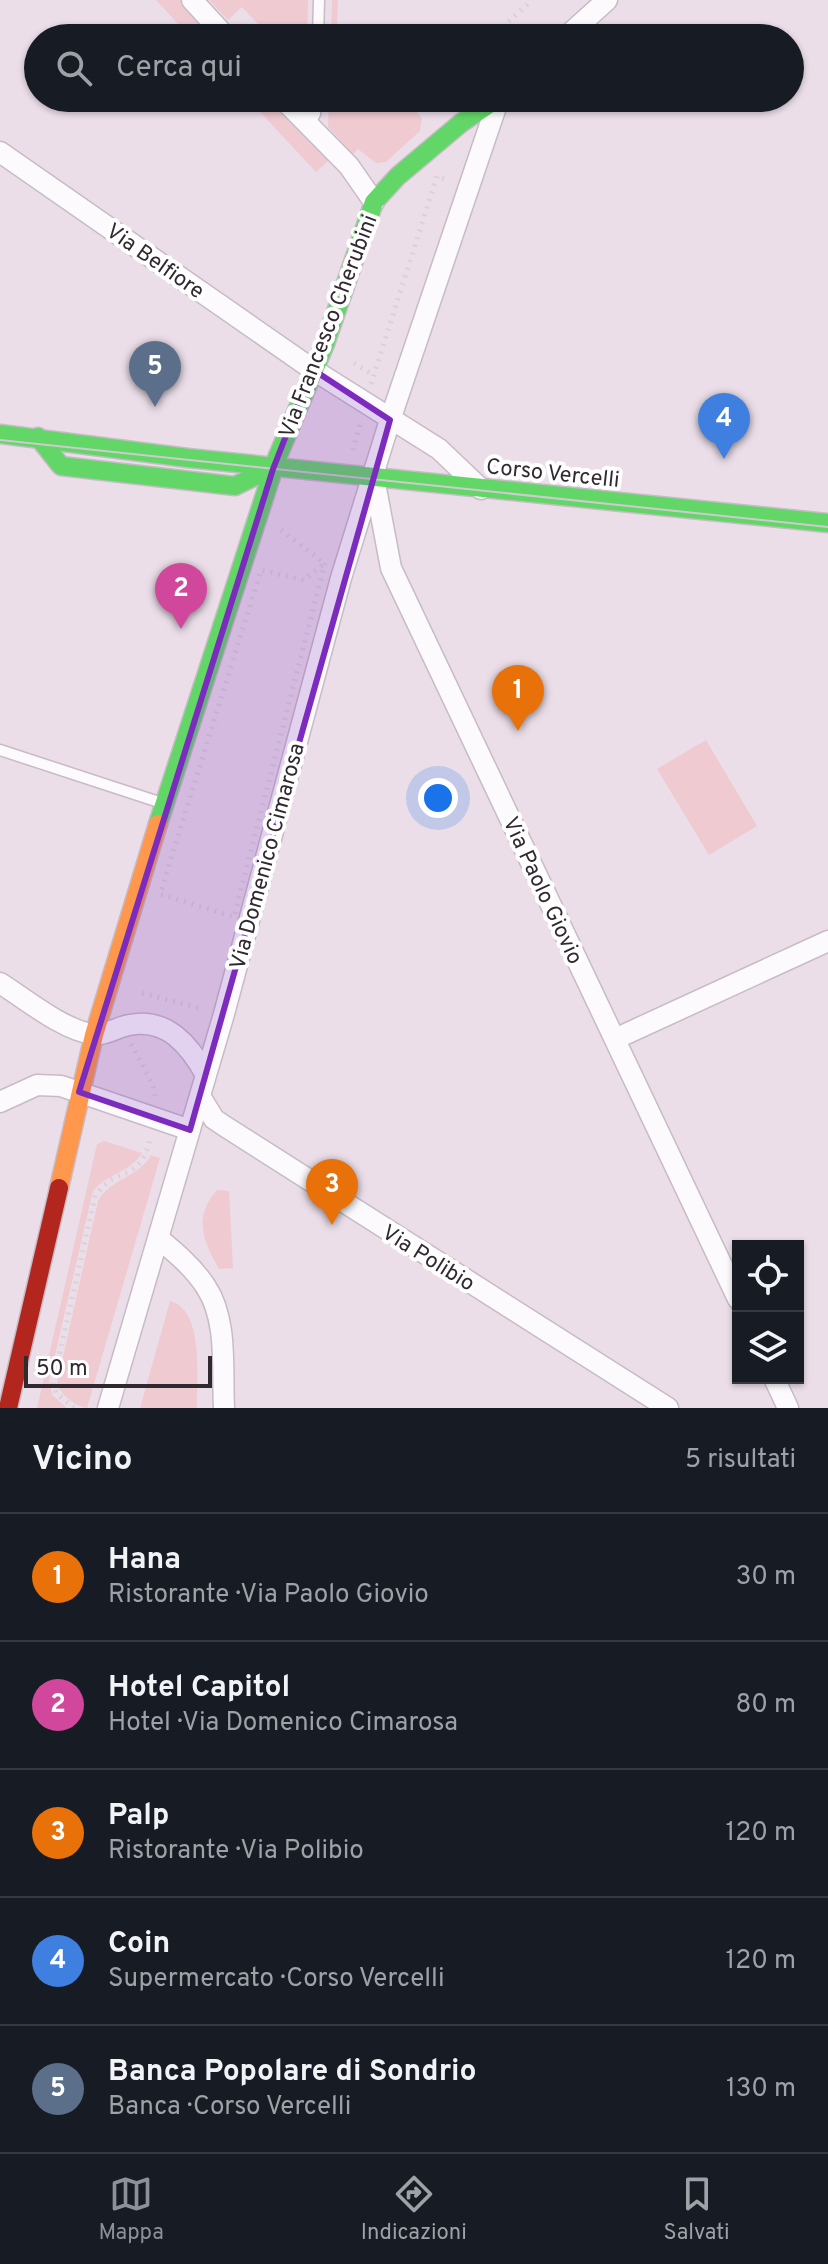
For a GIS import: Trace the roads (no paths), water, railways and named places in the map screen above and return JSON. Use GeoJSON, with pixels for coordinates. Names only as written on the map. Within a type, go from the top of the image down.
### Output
{"type":"FeatureCollection","features":[{"type":"Feature","properties":{"kind":"street"},"geometry":{"type":"LineString","coordinates":[[192,0],[214,24]]}},
{"type":"Feature","properties":{"kind":"street"},"geometry":{"type":"LineString","coordinates":[[580,24],[607,0]]}},
{"type":"Feature","properties":{"kind":"street"},"geometry":{"type":"LineString","coordinates":[[295,112],[349,166],[374,202]]}},
{"type":"Feature","properties":{"kind":"street","name":"Via Francesco Cherubini"},"geometry":{"type":"LineString","coordinates":[[274,467],[312,369],[325,344],[374,202],[398,176],[478,112]]}},
{"type":"Feature","properties":{"kind":"street","name":"Via Francesco Cherubini"},"geometry":{"type":"LineString","coordinates":[[373,474],[494,112]]}},
{"type":"Feature","properties":{"kind":"street","name":"Via Belfiore"},"geometry":{"type":"LineString","coordinates":[[0,152],[312,369],[439,449],[481,489]]}},
{"type":"Feature","properties":{"kind":"street","name":"Corso Vercelli"},"geometry":{"type":"LineString","coordinates":[[0,417],[118,451],[373,474],[431,484],[828,523]]}},
{"type":"Feature","properties":{"kind":"street"},"geometry":{"type":"LineString","coordinates":[[95,427],[118,451]]}},
{"type":"Feature","properties":{"kind":"street"},"geometry":{"type":"LineString","coordinates":[[43,429],[61,466],[235,486],[274,467]]}},
{"type":"Feature","properties":{"kind":"street","name":"Corso Vercelli"},"geometry":{"type":"LineString","coordinates":[[0,434],[43,429]]}},
{"type":"Feature","properties":{"kind":"street"},"geometry":{"type":"LineString","coordinates":[[8,1408],[94,1035],[164,804],[274,467]]}},
{"type":"Feature","properties":{"kind":"street","name":"Via Paolo Giovio"},"geometry":{"type":"LineString","coordinates":[[373,474],[391,568],[732,1286]]}},
{"type":"Feature","properties":{"kind":"street","name":"Via Domenico Cimarosa"},"geometry":{"type":"LineString","coordinates":[[108,1408],[206,1075],[325,636],[373,474]]}},
{"type":"Feature","properties":{"kind":"street"},"geometry":{"type":"LineString","coordinates":[[615,1039],[828,941]]}},
{"type":"Feature","properties":{"kind":"street"},"geometry":{"type":"LineString","coordinates":[[0,983],[68,1025],[94,1035],[132,1024],[158,1026],[176,1034],[193,1051],[206,1075]]}},
{"type":"Feature","properties":{"kind":"street"},"geometry":{"type":"LineString","coordinates":[[0,1102],[44,1084],[79,1092],[190,1130]]}},
{"type":"Feature","properties":{"kind":"street","name":"Via Polibio"},"geometry":{"type":"LineString","coordinates":[[200,1096],[214,1119],[226,1127],[668,1408]]}},
{"type":"Feature","properties":{"kind":"street"},"geometry":{"type":"LineString","coordinates":[[158,1238],[206,1286],[213,1303],[220,1324],[224,1408]]}},
{"type":"Feature","properties":{"kind":"street"},"geometry":{"type":"LineString","coordinates":[[777,1384],[788,1408]]}},
{"type":"Feature","properties":{"kind":"lane"},"geometry":{"type":"LineString","coordinates":[[318,24],[319,0]]}},
{"type":"Feature","properties":{"kind":"lane"},"geometry":{"type":"LineString","coordinates":[[308,127],[315,112]]}},
{"type":"Feature","properties":{"kind":"lane"},"geometry":{"type":"LineString","coordinates":[[0,750],[164,804]]}},
{"type":"Feature","properties":{"kind":"tram line"},"geometry":{"type":"LineString","coordinates":[[0,440],[828,527]]}},
{"type":"Feature","properties":{"kind":"place","name":"Banca Popolare di Sondrio"},"geometry":{"type":"Point","coordinates":[155,407]}},
{"type":"Feature","properties":{"kind":"place","name":"Coin"},"geometry":{"type":"Point","coordinates":[724,459]}},
{"type":"Feature","properties":{"kind":"place","name":"Hotel Capitol"},"geometry":{"type":"Point","coordinates":[181,629]}},
{"type":"Feature","properties":{"kind":"place","name":"Hana"},"geometry":{"type":"Point","coordinates":[518,731]}},
{"type":"Feature","properties":{"kind":"place","name":"Palp"},"geometry":{"type":"Point","coordinates":[332,1225]}}]}
